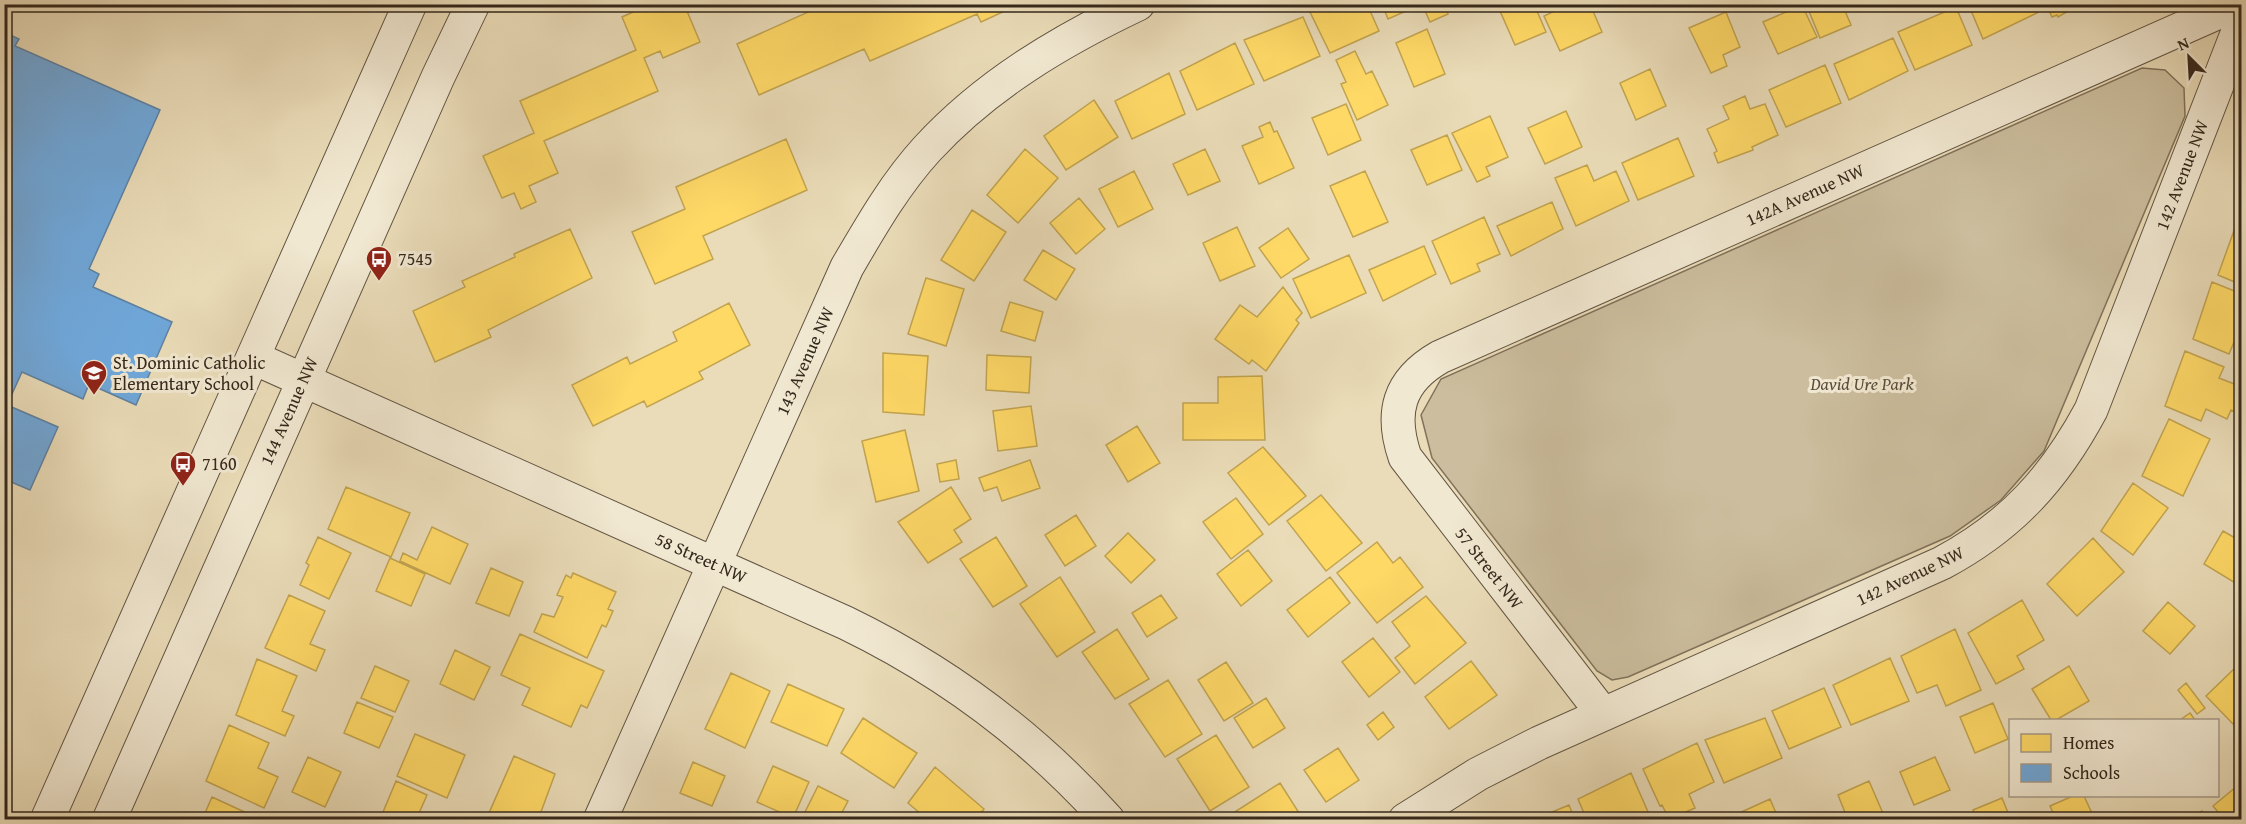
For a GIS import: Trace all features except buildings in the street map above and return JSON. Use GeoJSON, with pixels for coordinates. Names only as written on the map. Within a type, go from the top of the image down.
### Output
{"type":"FeatureCollection","features":[{"type":"Feature","properties":{"kind":"street"},"geometry":{"type":"LineString","coordinates":[[47,819],[410,4]]}},
{"type":"Feature","properties":{"kind":"street","name":"144 Avenue NW"},"geometry":{"type":"LineString","coordinates":[[109,819],[438,76],[473,4]]}},
{"type":"Feature","properties":{"kind":"street","name":"143 Avenue NW"},"geometry":{"type":"LineString","coordinates":[[600,819],[847,267],[901,181],[927,149],[957,120],[1030,61],[1138,4]]}},
{"type":"Feature","properties":{"kind":"street","name":"142A Avenue NW"},"geometry":{"type":"LineString","coordinates":[[1398,412],[1407,385],[1416,374],[1440,357],[2237,4]]}},
{"type":"Feature","properties":{"kind":"street","name":"142 Avenue NW"},"geometry":{"type":"LineString","coordinates":[[1405,819],[1508,758],[1942,563],[1994,530],[2049,477],[2069,450],[2091,410],[2241,21]]}},
{"type":"Feature","properties":{"kind":"street","name":"58 Street NW"},"geometry":{"type":"LineString","coordinates":[[254,358],[884,642],[946,678],[1031,741],[1071,778],[1108,819]]}},
{"type":"Feature","properties":{"kind":"street","name":"57 Street NW"},"geometry":{"type":"LineString","coordinates":[[1398,412],[1399,439],[1405,457],[1603,714]]}},
{"type":"Feature","properties":{"kind":"green space","name":"David Ure Park"},"geometry":{"type":"Polygon","coordinates":[[[2142,68],[2165,70],[2184,88],[2185,116],[2044,451],[2001,500],[1950,536],[1628,677],[1612,680],[1597,671],[1432,458],[1421,415],[1441,379],[2142,68]]]}},
{"type":"Feature","properties":{"kind":"place","name":"7545"},"geometry":{"type":"Point","coordinates":[379,282]}},
{"type":"Feature","properties":{"kind":"place","name":"St. Dominic Catholic Elementary School"},"geometry":{"type":"Point","coordinates":[94,396]}},
{"type":"Feature","properties":{"kind":"place","name":"7160"},"geometry":{"type":"Point","coordinates":[183,487]}}]}
